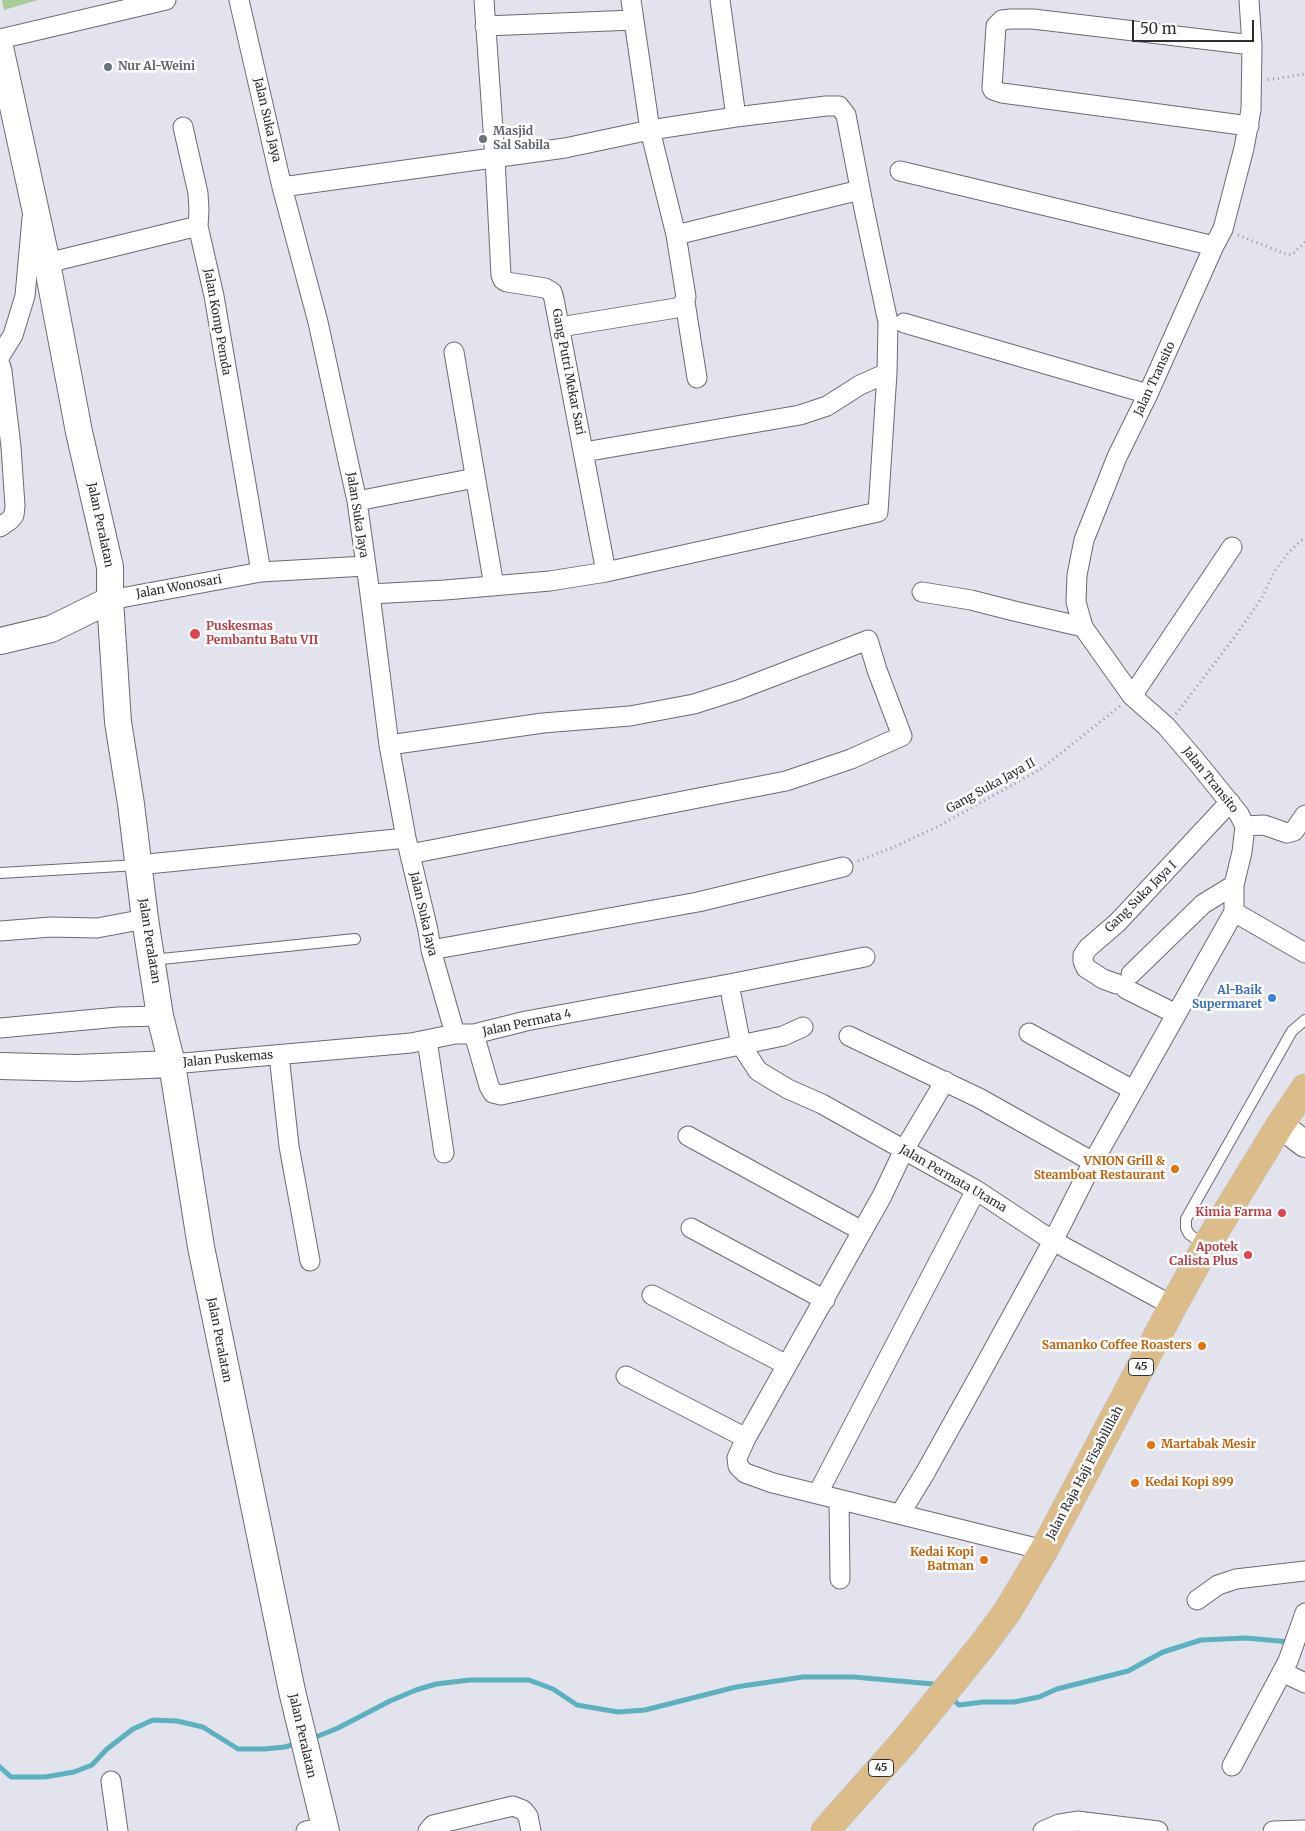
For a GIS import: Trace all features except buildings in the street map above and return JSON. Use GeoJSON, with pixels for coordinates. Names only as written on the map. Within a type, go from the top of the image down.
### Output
{"type":"FeatureCollection","features":[{"type":"Feature","properties":{"kind":"main road","name":"Jalan Raja Haji Fisabilillah"},"geometry":{"type":"LineString","coordinates":[[832,1828],[981,1648],[1007,1612],[1044,1550],[1206,1246],[1280,1125],[1305,1088]]}},
{"type":"Feature","properties":{"kind":"street"},"geometry":{"type":"LineString","coordinates":[[0,39],[166,0]]}},
{"type":"Feature","properties":{"kind":"street","name":"Jalan Suka Jaya"},"geometry":{"type":"LineString","coordinates":[[239,0],[282,187],[318,322],[357,501],[389,745],[408,846],[431,950],[455,1034]]}},
{"type":"Feature","properties":{"kind":"street","name":"Gang Putri Mekar Sari"},"geometry":{"type":"LineString","coordinates":[[484,0],[496,158],[501,275],[503,280],[507,282],[545,288],[552,292],[606,572]]}},
{"type":"Feature","properties":{"kind":"street"},"geometry":{"type":"LineString","coordinates":[[631,0],[650,130],[676,235],[697,378]]}},
{"type":"Feature","properties":{"kind":"street"},"geometry":{"type":"LineString","coordinates":[[720,0],[736,117]]}},
{"type":"Feature","properties":{"kind":"street","name":"Jalan Transito"},"geometry":{"type":"LineString","coordinates":[[1234,912],[1234,885],[1242,852],[1245,826],[1230,802],[1181,744],[1167,728],[1132,696],[1083,627],[1076,602],[1076,593],[1077,576],[1084,540],[1118,457],[1223,229],[1249,126],[1252,45],[1249,0]]}},
{"type":"Feature","properties":{"kind":"street"},"geometry":{"type":"LineString","coordinates":[[1249,126],[1002,93],[992,88],[996,26],[1002,20],[1033,19],[1252,45]]}},
{"type":"Feature","properties":{"kind":"street"},"geometry":{"type":"LineString","coordinates":[[485,26],[634,20]]}},
{"type":"Feature","properties":{"kind":"street","name":"Jalan Peralatan"},"geometry":{"type":"LineString","coordinates":[[0,47],[47,263],[79,432],[110,567],[110,600],[118,722],[160,1016],[172,1064],[200,1247],[305,1749],[319,1830]]}},
{"type":"Feature","properties":{"kind":"street"},"geometry":{"type":"LineString","coordinates":[[282,187],[565,148],[650,130],[736,117],[826,106],[839,106],[846,115],[888,322],[887,373],[878,512],[606,572],[550,581],[370,594]]}},
{"type":"Feature","properties":{"kind":"street","name":"Jalan Komp Pemda"},"geometry":{"type":"LineString","coordinates":[[183,127],[198,193],[198,226],[214,296],[262,572]]}},
{"type":"Feature","properties":{"kind":"street"},"geometry":{"type":"LineString","coordinates":[[900,171],[1214,246]]}},
{"type":"Feature","properties":{"kind":"street"},"geometry":{"type":"LineString","coordinates":[[676,235],[860,190]]}},
{"type":"Feature","properties":{"kind":"street"},"geometry":{"type":"LineString","coordinates":[[0,356],[13,335],[25,296],[34,202]]}},
{"type":"Feature","properties":{"kind":"street"},"geometry":{"type":"LineString","coordinates":[[47,263],[198,226]]}},
{"type":"Feature","properties":{"kind":"street"},"geometry":{"type":"LineString","coordinates":[[560,327],[676,308],[682,306],[685,302]]}},
{"type":"Feature","properties":{"kind":"street"},"geometry":{"type":"LineString","coordinates":[[904,323],[1148,394]]}},
{"type":"Feature","properties":{"kind":"street"},"geometry":{"type":"LineString","coordinates":[[454,352],[494,586]]}},
{"type":"Feature","properties":{"kind":"street"},"geometry":{"type":"LineString","coordinates":[[0,364],[11,447],[15,506],[14,515],[0,527]]}},
{"type":"Feature","properties":{"kind":"street"},"geometry":{"type":"LineString","coordinates":[[584,452],[800,415],[827,406],[860,385],[887,373]]}},
{"type":"Feature","properties":{"kind":"street"},"geometry":{"type":"LineString","coordinates":[[357,501],[475,478]]}},
{"type":"Feature","properties":{"kind":"street"},"geometry":{"type":"LineString","coordinates":[[1132,696],[1232,547]]}},
{"type":"Feature","properties":{"kind":"street","name":"Jalan Wonosari"},"geometry":{"type":"LineString","coordinates":[[0,641],[51,629],[110,600],[262,572],[365,566]]}},
{"type":"Feature","properties":{"kind":"street"},"geometry":{"type":"LineString","coordinates":[[922,592],[971,600],[1083,627]]}},
{"type":"Feature","properties":{"kind":"street"},"geometry":{"type":"LineString","coordinates":[[138,866],[408,846],[786,781],[851,759],[902,736],[877,670],[868,640],[738,690],[694,704],[630,716],[543,723],[389,745]]}},
{"type":"Feature","properties":{"kind":"street","name":"Gang Suka Jaya I"},"geometry":{"type":"LineString","coordinates":[[1124,982],[1102,979],[1086,968],[1083,955],[1088,948],[1118,922],[1230,802]]}},
{"type":"Feature","properties":{"kind":"street"},"geometry":{"type":"LineString","coordinates":[[1245,826],[1264,825],[1287,833],[1294,831],[1305,815]]}},
{"type":"Feature","properties":{"kind":"street"},"geometry":{"type":"LineString","coordinates":[[431,950],[698,902],[844,867]]}},
{"type":"Feature","properties":{"kind":"street"},"geometry":{"type":"LineString","coordinates":[[1176,1014],[1124,982],[1204,904],[1234,885]]}},
{"type":"Feature","properties":{"kind":"street"},"geometry":{"type":"LineString","coordinates":[[900,1514],[925,1473],[1053,1241],[1093,1162],[1234,912],[1305,952]]}},
{"type":"Feature","properties":{"kind":"street"},"geometry":{"type":"LineString","coordinates":[[0,931],[51,927],[96,928],[145,919]]}},
{"type":"Feature","properties":{"kind":"street","name":"Jalan Permata 4"},"geometry":{"type":"LineString","coordinates":[[803,1027],[783,1036],[501,1095],[493,1093],[489,1086],[474,1034],[526,1021],[865,957]]}},
{"type":"Feature","properties":{"kind":"street"},"geometry":{"type":"LineString","coordinates":[[729,984],[741,1045]]}},
{"type":"Feature","properties":{"kind":"street"},"geometry":{"type":"LineString","coordinates":[[0,1028],[118,1017],[160,1016]]}},
{"type":"Feature","properties":{"kind":"street"},"geometry":{"type":"LineString","coordinates":[[1029,1033],[1133,1090]]}},
{"type":"Feature","properties":{"kind":"street","name":"Jalan Puskemas"},"geometry":{"type":"LineString","coordinates":[[0,1066],[76,1068],[172,1064],[427,1040],[455,1034],[474,1034]]}},
{"type":"Feature","properties":{"kind":"street"},"geometry":{"type":"LineString","coordinates":[[849,1036],[979,1098],[1093,1162]]}},
{"type":"Feature","properties":{"kind":"street"},"geometry":{"type":"LineString","coordinates":[[427,1040],[444,1152]]}},
{"type":"Feature","properties":{"kind":"street","name":"Jalan Permata Utama"},"geometry":{"type":"LineString","coordinates":[[741,1045],[758,1071],[788,1089],[822,1104],[976,1190],[1053,1241],[1173,1306]]}},
{"type":"Feature","properties":{"kind":"street"},"geometry":{"type":"LineString","coordinates":[[279,1055],[289,1146],[310,1262]]}},
{"type":"Feature","properties":{"kind":"street"},"geometry":{"type":"LineString","coordinates":[[945,1082],[904,1150],[882,1196],[825,1300],[746,1438],[737,1458],[738,1466],[741,1470],[773,1483],[1044,1550]]}},
{"type":"Feature","properties":{"kind":"street"},"geometry":{"type":"LineString","coordinates":[[1280,1125],[1305,1144]]}},
{"type":"Feature","properties":{"kind":"street"},"geometry":{"type":"LineString","coordinates":[[688,1136],[862,1231]]}},
{"type":"Feature","properties":{"kind":"street"},"geometry":{"type":"LineString","coordinates":[[818,1493],[976,1190]]}},
{"type":"Feature","properties":{"kind":"street"},"geometry":{"type":"LineString","coordinates":[[690,1228],[825,1300]]}},
{"type":"Feature","properties":{"kind":"street"},"geometry":{"type":"LineString","coordinates":[[652,1295],[787,1365]]}},
{"type":"Feature","properties":{"kind":"street"},"geometry":{"type":"LineString","coordinates":[[626,1376],[746,1438]]}},
{"type":"Feature","properties":{"kind":"street"},"geometry":{"type":"LineString","coordinates":[[839,1498],[840,1579]]}},
{"type":"Feature","properties":{"kind":"street"},"geometry":{"type":"LineString","coordinates":[[1197,1600],[1218,1585],[1236,1579],[1305,1570]]}},
{"type":"Feature","properties":{"kind":"street"},"geometry":{"type":"LineString","coordinates":[[1232,1766],[1288,1661],[1305,1613]]}},
{"type":"Feature","properties":{"kind":"street"},"geometry":{"type":"LineString","coordinates":[[1282,1672],[1305,1683]]}},
{"type":"Feature","properties":{"kind":"street"},"geometry":{"type":"LineString","coordinates":[[111,1781],[118,1831]]}},
{"type":"Feature","properties":{"kind":"street"},"geometry":{"type":"LineString","coordinates":[[428,1831],[433,1825],[513,1806],[524,1810],[528,1816],[531,1831]]}},
{"type":"Feature","properties":{"kind":"street"},"geometry":{"type":"LineString","coordinates":[[1043,1831],[1059,1824],[1077,1821],[1158,1831]]}},
{"type":"Feature","properties":{"kind":"street"},"geometry":{"type":"LineString","coordinates":[[1273,1831],[1305,1830]]}},
{"type":"Feature","properties":{"kind":"lane"},"geometry":{"type":"LineString","coordinates":[[0,873],[138,866]]}},
{"type":"Feature","properties":{"kind":"lane"},"geometry":{"type":"LineString","coordinates":[[151,960],[355,939]]}},
{"type":"Feature","properties":{"kind":"lane"},"geometry":{"type":"LineString","coordinates":[[1206,1246],[1189,1234],[1186,1228],[1186,1219],[1292,1032],[1305,1020]]}},
{"type":"Feature","properties":{"kind":"path"},"geometry":{"type":"LineString","coordinates":[[1252,82],[1305,74]]}},
{"type":"Feature","properties":{"kind":"path"},"geometry":{"type":"LineString","coordinates":[[1223,229],[1288,255],[1293,254],[1305,242]]}},
{"type":"Feature","properties":{"kind":"path"},"geometry":{"type":"LineString","coordinates":[[1167,728],[1236,636],[1261,599],[1274,572],[1289,552],[1305,537]]}},
{"type":"Feature","properties":{"kind":"path","name":"Gang Suka Jaya II"},"geometry":{"type":"LineString","coordinates":[[844,867],[887,850],[936,827],[1041,769],[1132,696]]}},
{"type":"Feature","properties":{"kind":"green space"},"geometry":{"type":"Polygon","coordinates":[[[2,0],[38,0],[4,10],[2,0]]]}},
{"type":"Feature","properties":{"kind":"waterway"},"geometry":{"type":"LineString","coordinates":[[950,1697],[959,1705],[983,1702],[1014,1702],[1039,1697],[1057,1689],[1128,1671],[1163,1652],[1201,1640],[1246,1638],[1290,1642]]}},
{"type":"Feature","properties":{"kind":"waterway"},"geometry":{"type":"LineString","coordinates":[[311,1739],[416,1690],[436,1684],[470,1680],[529,1680],[553,1689],[577,1705],[618,1712],[645,1710],[736,1687],[803,1677],[854,1677],[933,1684],[937,1687]]}},
{"type":"Feature","properties":{"kind":"waterway"},"geometry":{"type":"LineString","coordinates":[[0,1767],[11,1777],[45,1777],[74,1772],[92,1765],[107,1749],[133,1729],[153,1720],[177,1721],[203,1727],[238,1749],[285,1747],[298,1743]]}},
{"type":"Feature","properties":{"kind":"place","name":"Nur Al-Weini"},"geometry":{"type":"Point","coordinates":[108,67]}},
{"type":"Feature","properties":{"kind":"place","name":"Masjid Sal Sabila"},"geometry":{"type":"Point","coordinates":[483,139]}},
{"type":"Feature","properties":{"kind":"place","name":"Puskesmas Pembantu Batu VII"},"geometry":{"type":"Point","coordinates":[195,634]}},
{"type":"Feature","properties":{"kind":"place","name":"Al-Baik Supermaret"},"geometry":{"type":"Point","coordinates":[1272,998]}},
{"type":"Feature","properties":{"kind":"place","name":"VNION Grill & Steamboat Restaurant"},"geometry":{"type":"Point","coordinates":[1175,1169]}},
{"type":"Feature","properties":{"kind":"place","name":"Kimia Farma"},"geometry":{"type":"Point","coordinates":[1282,1213]}},
{"type":"Feature","properties":{"kind":"place","name":"Apotek Calista Plus"},"geometry":{"type":"Point","coordinates":[1248,1255]}},
{"type":"Feature","properties":{"kind":"place","name":"Samanko Coffee Roasters"},"geometry":{"type":"Point","coordinates":[1202,1346]}},
{"type":"Feature","properties":{"kind":"place","name":"Martabak Mesir"},"geometry":{"type":"Point","coordinates":[1151,1445]}},
{"type":"Feature","properties":{"kind":"place","name":"Kedai Kopi 899"},"geometry":{"type":"Point","coordinates":[1135,1483]}},
{"type":"Feature","properties":{"kind":"place","name":"Kedai Kopi Batman"},"geometry":{"type":"Point","coordinates":[984,1560]}}]}
